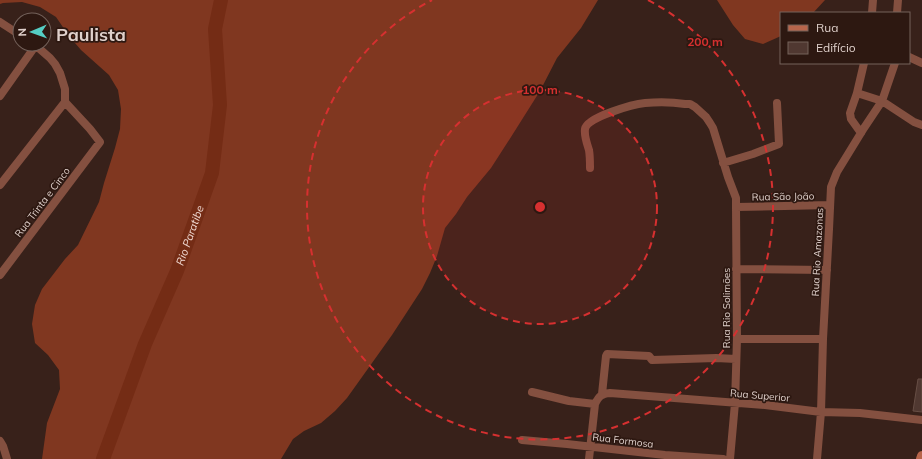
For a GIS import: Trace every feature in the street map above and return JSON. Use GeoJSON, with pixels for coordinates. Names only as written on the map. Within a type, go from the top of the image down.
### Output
{"type":"FeatureCollection","features":[{"type":"Feature","properties":{"kind":"street"},"geometry":{"type":"LineString","coordinates":[[872,12],[873,0]]}},
{"type":"Feature","properties":{"kind":"street"},"geometry":{"type":"LineString","coordinates":[[897,12],[898,0]]}},
{"type":"Feature","properties":{"kind":"street"},"geometry":{"type":"LineString","coordinates":[[0,22],[12,30]]}},
{"type":"Feature","properties":{"kind":"street"},"geometry":{"type":"LineString","coordinates":[[0,96],[30,52]]}},
{"type":"Feature","properties":{"kind":"street"},"geometry":{"type":"LineString","coordinates":[[0,185],[65,102],[65,88],[60,73],[50,58],[43,52]]}},
{"type":"Feature","properties":{"kind":"street"},"geometry":{"type":"LineString","coordinates":[[910,57],[922,63]]}},
{"type":"Feature","properties":{"kind":"street"},"geometry":{"type":"LineString","coordinates":[[861,133],[851,119],[850,113],[864,64]]}},
{"type":"Feature","properties":{"kind":"street","name":"Rua Rio Amazonas"},"geometry":{"type":"LineString","coordinates":[[818,459],[830,192],[832,182],[837,172],[882,101],[895,64]]}},
{"type":"Feature","properties":{"kind":"street"},"geometry":{"type":"LineString","coordinates":[[856,93],[882,101],[914,122],[922,125]]}},
{"type":"Feature","properties":{"kind":"street","name":"Rua Trinta e Cinco"},"geometry":{"type":"LineString","coordinates":[[0,274],[100,142],[65,102]]}},
{"type":"Feature","properties":{"kind":"street"},"geometry":{"type":"LineString","coordinates":[[723,161],[753,154],[779,144],[777,103]]}},
{"type":"Feature","properties":{"kind":"street","name":"Rua Rio Solimões"},"geometry":{"type":"LineString","coordinates":[[590,168],[585,132],[587,124],[611,112],[635,104],[690,104],[706,117],[713,128],[736,198],[737,339],[735,403],[730,459]]}},
{"type":"Feature","properties":{"kind":"street","name":"Rua São João"},"geometry":{"type":"LineString","coordinates":[[736,206],[830,205]]}},
{"type":"Feature","properties":{"kind":"street"},"geometry":{"type":"LineString","coordinates":[[736,269],[827,270]]}},
{"type":"Feature","properties":{"kind":"street"},"geometry":{"type":"LineString","coordinates":[[737,339],[823,339]]}},
{"type":"Feature","properties":{"kind":"street"},"geometry":{"type":"LineString","coordinates":[[589,459],[606,355],[648,356],[652,360],[716,358],[736,359]]}},
{"type":"Feature","properties":{"kind":"street","name":"Rua Superior"},"geometry":{"type":"LineString","coordinates":[[532,392],[569,401],[598,399],[610,393],[765,405],[821,412],[860,413],[922,420]]}},
{"type":"Feature","properties":{"kind":"street","name":"Rua Formosa"},"geometry":{"type":"LineString","coordinates":[[522,440],[665,455],[723,459]]}},
{"type":"Feature","properties":{"kind":"street"},"geometry":{"type":"LineString","coordinates":[[0,441],[7,459]]}},
{"type":"Feature","properties":{"kind":"shaded area"},"geometry":{"type":"Polygon","coordinates":[[[0,0],[598,0],[581,28],[557,58],[540,91],[491,168],[467,197],[445,228],[437,256],[430,273],[422,289],[392,335],[347,398],[321,423],[304,431],[293,439],[281,459],[42,459],[47,423],[60,389],[59,370],[48,355],[35,343],[32,324],[35,305],[42,289],[78,245],[99,202],[120,129],[121,109],[118,90],[109,75],[81,50],[56,17],[52,14],[52,12],[48,12],[40,7],[22,2],[0,4],[0,0]]]}},
{"type":"Feature","properties":{"kind":"shaded area"},"geometry":{"type":"Polygon","coordinates":[[[717,0],[825,0],[814,12],[780,12],[780,36],[763,44],[745,39],[733,25],[717,0]]]}},
{"type":"Feature","properties":{"kind":"building"},"geometry":{"type":"Polygon","coordinates":[[[918,379],[922,379],[922,412],[913,411],[918,379]]]}},
{"type":"Feature","properties":{"kind":"waterway","name":"Rio Paratibe"},"geometry":{"type":"LineString","coordinates":[[103,459],[145,344],[177,271],[212,173],[220,105],[215,29],[221,0]]}},
{"type":"Feature","properties":{"kind":"district","name":"Paulista"},"geometry":{"type":"Point","coordinates":[91,35]}}]}
